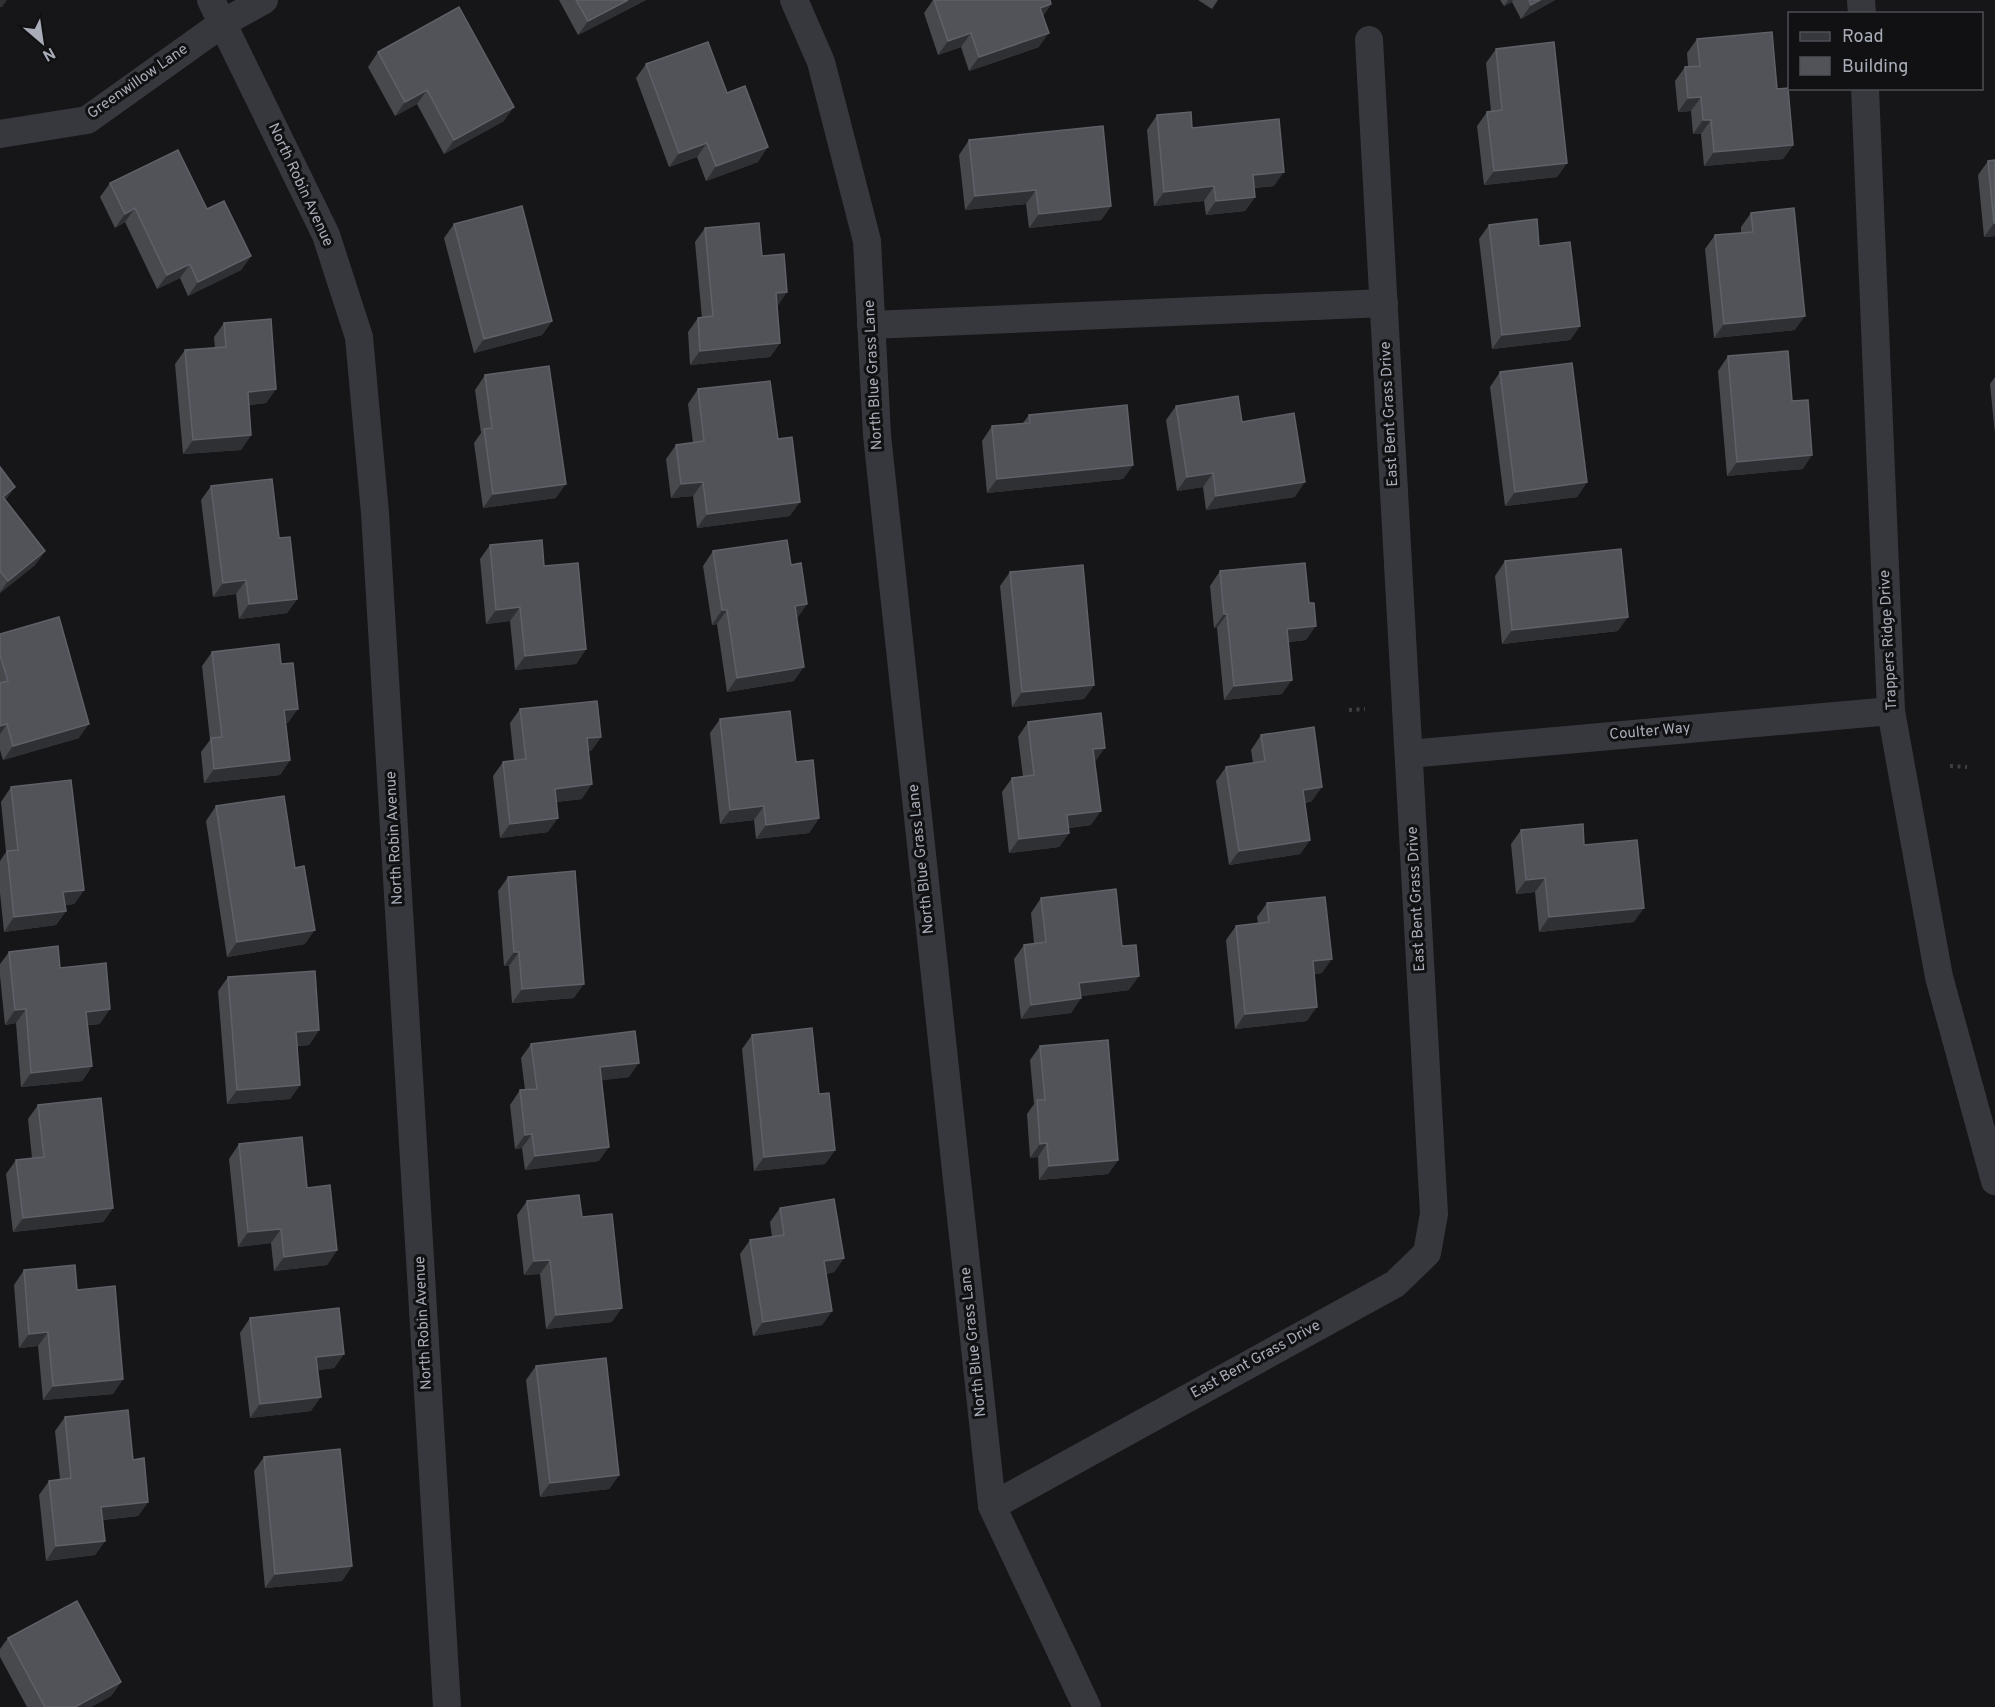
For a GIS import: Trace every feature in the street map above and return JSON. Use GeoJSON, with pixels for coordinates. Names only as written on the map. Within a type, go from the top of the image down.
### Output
{"type":"FeatureCollection","features":[{"type":"Feature","properties":{"kind":"street","name":"Greenwillow Lane"},"geometry":{"type":"LineString","coordinates":[[0,134],[87,120],[217,12],[264,0]]}},
{"type":"Feature","properties":{"kind":"street","name":"North Blue Grass Lane"},"geometry":{"type":"LineString","coordinates":[[794,0],[821,62],[867,241],[877,435],[992,1506],[1087,1707]]}},
{"type":"Feature","properties":{"kind":"street","name":"North Robin Avenue"},"geometry":{"type":"LineString","coordinates":[[217,12],[326,236],[359,338],[375,513],[447,1707]]}},
{"type":"Feature","properties":{"kind":"street","name":"East Bent Grass Drive"},"geometry":{"type":"LineString","coordinates":[[992,1506],[1395,1284],[1427,1253],[1434,1215],[1370,40]]}},
{"type":"Feature","properties":{"kind":"street","name":"Trappers Ridge Drive"},"geometry":{"type":"LineString","coordinates":[[1865,90],[1891,711],[1939,977],[1995,1181]]}},
{"type":"Feature","properties":{"kind":"street"},"geometry":{"type":"LineString","coordinates":[[871,325],[1384,303]]}},
{"type":"Feature","properties":{"kind":"street","name":"Coulter Way"},"geometry":{"type":"LineString","coordinates":[[1409,754],[1891,711]]}},
{"type":"Feature","properties":{"kind":"path"},"geometry":{"type":"LineString","coordinates":[[1349,710],[1365,709]]}},
{"type":"Feature","properties":{"kind":"path"},"geometry":{"type":"LineString","coordinates":[[1950,766],[1967,767]]}},
{"type":"Feature","properties":{"kind":"building"},"geometry":{"type":"Polygon","coordinates":[[[576,0],[628,0],[588,21],[576,0]]]}},
{"type":"Feature","properties":{"kind":"building"},"geometry":{"type":"Polygon","coordinates":[[[934,0],[1050,0],[1051,4],[1040,8],[1049,33],[979,57],[971,33],[948,41],[934,0]]]}},
{"type":"Feature","properties":{"kind":"building"},"geometry":{"type":"Polygon","coordinates":[[[1529,0],[1540,0],[1531,5],[1529,0]]]}},
{"type":"Feature","properties":{"kind":"building"},"geometry":{"type":"Polygon","coordinates":[[[459,7],[514,107],[454,140],[427,90],[405,102],[378,52],[459,7]]]}},
{"type":"Feature","properties":{"kind":"building"},"geometry":{"type":"Polygon","coordinates":[[[1772,32],[1777,89],[1788,88],[1793,145],[1714,152],[1711,120],[1703,120],[1701,97],[1688,98],[1685,67],[1700,66],[1697,39],[1772,32]]]}},
{"type":"Feature","properties":{"kind":"building"},"geometry":{"type":"Polygon","coordinates":[[[708,42],[727,93],[745,86],[768,147],[716,166],[707,143],[679,153],[646,64],[708,42]]]}},
{"type":"Feature","properties":{"kind":"building"},"geometry":{"type":"Polygon","coordinates":[[[1554,42],[1567,163],[1494,171],[1487,112],[1502,110],[1496,49],[1554,42]]]}},
{"type":"Feature","properties":{"kind":"building"},"geometry":{"type":"Polygon","coordinates":[[[1191,112],[1192,128],[1279,119],[1284,172],[1253,175],[1255,197],[1216,201],[1214,186],[1164,192],[1157,115],[1191,112]]]}},
{"type":"Feature","properties":{"kind":"building"},"geometry":{"type":"Polygon","coordinates":[[[1103,126],[1111,206],[1039,214],[1036,190],[975,196],[969,140],[1103,126]]]}},
{"type":"Feature","properties":{"kind":"building"},"geometry":{"type":"Polygon","coordinates":[[[178,150],[207,209],[224,201],[251,256],[198,282],[190,264],[167,275],[135,208],[125,214],[110,183],[178,150]]]}},
{"type":"Feature","properties":{"kind":"building"},"geometry":{"type":"Polygon","coordinates":[[[1995,160],[1995,223],[1994,223],[1988,161],[1995,160]]]}},
{"type":"Feature","properties":{"kind":"building"},"geometry":{"type":"Polygon","coordinates":[[[522,206],[552,321],[484,339],[454,224],[522,206]]]}},
{"type":"Feature","properties":{"kind":"building"},"geometry":{"type":"Polygon","coordinates":[[[1794,208],[1805,316],[1724,324],[1715,235],[1753,232],[1751,213],[1794,208]]]}},
{"type":"Feature","properties":{"kind":"building"},"geometry":{"type":"Polygon","coordinates":[[[1537,219],[1539,246],[1570,242],[1580,326],[1502,335],[1489,225],[1537,219]]]}},
{"type":"Feature","properties":{"kind":"building"},"geometry":{"type":"Polygon","coordinates":[[[759,223],[762,256],[784,254],[787,292],[776,293],[780,343],[700,351],[698,318],[713,316],[705,228],[759,223]]]}},
{"type":"Feature","properties":{"kind":"building"},"geometry":{"type":"Polygon","coordinates":[[[271,319],[276,389],[248,392],[251,435],[193,440],[185,350],[226,347],[224,323],[271,319]]]}},
{"type":"Feature","properties":{"kind":"building"},"geometry":{"type":"Polygon","coordinates":[[[1788,351],[1792,401],[1808,400],[1812,455],[1737,462],[1728,356],[1788,351]]]}},
{"type":"Feature","properties":{"kind":"building"},"geometry":{"type":"Polygon","coordinates":[[[1572,363],[1587,482],[1515,492],[1500,372],[1572,363]]]}},
{"type":"Feature","properties":{"kind":"building"},"geometry":{"type":"Polygon","coordinates":[[[549,366],[566,484],[493,494],[484,429],[492,428],[485,375],[549,366]]]}},
{"type":"Feature","properties":{"kind":"building"},"geometry":{"type":"Polygon","coordinates":[[[770,381],[778,439],[792,437],[800,502],[707,514],[703,482],[681,484],[676,445],[704,441],[698,389],[770,381]]]}},
{"type":"Feature","properties":{"kind":"building"},"geometry":{"type":"Polygon","coordinates":[[[1238,396],[1242,422],[1294,413],[1305,482],[1216,496],[1213,473],[1187,477],[1176,406],[1238,396]]]}},
{"type":"Feature","properties":{"kind":"building"},"geometry":{"type":"Polygon","coordinates":[[[1127,405],[1133,465],[997,479],[992,426],[1030,423],[1029,415],[1127,405]]]}},
{"type":"Feature","properties":{"kind":"building"},"geometry":{"type":"Polygon","coordinates":[[[0,467],[15,487],[3,497],[45,551],[8,581],[0,571],[0,467]]]}},
{"type":"Feature","properties":{"kind":"building"},"geometry":{"type":"Polygon","coordinates":[[[272,479],[279,538],[290,537],[297,599],[249,604],[246,580],[223,583],[211,486],[272,479]]]}},
{"type":"Feature","properties":{"kind":"building"},"geometry":{"type":"Polygon","coordinates":[[[542,540],[544,566],[578,563],[586,649],[525,656],[520,607],[496,610],[490,545],[542,540]]]}},
{"type":"Feature","properties":{"kind":"building"},"geometry":{"type":"Polygon","coordinates":[[[787,540],[791,565],[801,563],[807,604],[795,606],[804,667],[737,678],[727,610],[722,610],[713,551],[787,540]]]}},
{"type":"Feature","properties":{"kind":"building"},"geometry":{"type":"Polygon","coordinates":[[[1621,549],[1628,617],[1512,630],[1505,561],[1621,549]]]}},
{"type":"Feature","properties":{"kind":"building"},"geometry":{"type":"Polygon","coordinates":[[[1305,563],[1309,603],[1314,603],[1316,626],[1287,629],[1292,680],[1234,686],[1220,571],[1305,563]]]}},
{"type":"Feature","properties":{"kind":"building"},"geometry":{"type":"Polygon","coordinates":[[[1083,565],[1094,685],[1022,692],[1010,572],[1083,565]]]}},
{"type":"Feature","properties":{"kind":"building"},"geometry":{"type":"Polygon","coordinates":[[[59,617],[89,724],[13,746],[7,724],[0,726],[0,683],[8,681],[0,655],[0,634],[59,617]]]}},
{"type":"Feature","properties":{"kind":"building"},"geometry":{"type":"Polygon","coordinates":[[[279,644],[281,664],[293,663],[298,709],[284,710],[290,760],[214,769],[211,738],[222,737],[212,652],[279,644]]]}},
{"type":"Feature","properties":{"kind":"building"},"geometry":{"type":"Polygon","coordinates":[[[597,701],[601,737],[587,738],[592,784],[555,789],[558,818],[510,824],[503,762],[526,759],[520,709],[597,701]]]}},
{"type":"Feature","properties":{"kind":"building"},"geometry":{"type":"Polygon","coordinates":[[[790,711],[796,762],[813,760],[819,818],[766,825],[764,806],[730,810],[720,719],[790,711]]]}},
{"type":"Feature","properties":{"kind":"building"},"geometry":{"type":"Polygon","coordinates":[[[1101,713],[1105,748],[1093,749],[1101,811],[1067,815],[1069,833],[1019,839],[1012,778],[1034,775],[1028,722],[1101,713]]]}},
{"type":"Feature","properties":{"kind":"building"},"geometry":{"type":"Polygon","coordinates":[[[1314,727],[1322,787],[1303,790],[1310,840],[1239,851],[1226,767],[1265,761],[1261,735],[1314,727]]]}},
{"type":"Feature","properties":{"kind":"building"},"geometry":{"type":"Polygon","coordinates":[[[71,780],[84,890],[63,892],[66,911],[14,917],[7,851],[18,850],[11,787],[71,780]]]}},
{"type":"Feature","properties":{"kind":"building"},"geometry":{"type":"Polygon","coordinates":[[[284,796],[295,868],[304,866],[315,930],[237,942],[216,806],[284,796]]]}},
{"type":"Feature","properties":{"kind":"building"},"geometry":{"type":"Polygon","coordinates":[[[1583,824],[1584,845],[1637,840],[1644,908],[1549,917],[1545,878],[1526,880],[1521,830],[1583,824]]]}},
{"type":"Feature","properties":{"kind":"building"},"geometry":{"type":"Polygon","coordinates":[[[575,871],[584,984],[522,989],[519,952],[514,952],[508,877],[575,871]]]}},
{"type":"Feature","properties":{"kind":"building"},"geometry":{"type":"Polygon","coordinates":[[[1116,889],[1122,946],[1136,945],[1139,976],[1079,983],[1081,998],[1031,1005],[1024,945],[1046,942],[1041,898],[1116,889]]]}},
{"type":"Feature","properties":{"kind":"building"},"geometry":{"type":"Polygon","coordinates":[[[1325,897],[1332,959],[1313,961],[1317,1007],[1245,1014],[1236,926],[1269,922],[1267,903],[1325,897]]]}},
{"type":"Feature","properties":{"kind":"building"},"geometry":{"type":"Polygon","coordinates":[[[58,946],[60,968],[106,963],[110,1009],[86,1012],[92,1066],[31,1073],[26,1009],[15,1010],[9,952],[58,946]]]}},
{"type":"Feature","properties":{"kind":"building"},"geometry":{"type":"Polygon","coordinates":[[[315,971],[319,1030],[296,1032],[300,1085],[237,1090],[228,977],[315,971]]]}},
{"type":"Feature","properties":{"kind":"building"},"geometry":{"type":"Polygon","coordinates":[[[812,1028],[819,1094],[829,1093],[835,1150],[764,1157],[752,1035],[812,1028]]]}},
{"type":"Feature","properties":{"kind":"building"},"geometry":{"type":"Polygon","coordinates":[[[635,1031],[639,1063],[600,1067],[609,1147],[535,1156],[532,1134],[525,1135],[520,1090],[537,1089],[531,1044],[635,1031]]]}},
{"type":"Feature","properties":{"kind":"building"},"geometry":{"type":"Polygon","coordinates":[[[1108,1040],[1118,1160],[1049,1166],[1047,1143],[1040,1144],[1037,1100],[1045,1100],[1040,1046],[1108,1040]]]}},
{"type":"Feature","properties":{"kind":"building"},"geometry":{"type":"Polygon","coordinates":[[[101,1098],[113,1208],[23,1218],[16,1160],[44,1157],[38,1105],[101,1098]]]}},
{"type":"Feature","properties":{"kind":"building"},"geometry":{"type":"Polygon","coordinates":[[[302,1137],[307,1188],[330,1185],[337,1250],[284,1257],[281,1229],[248,1232],[239,1144],[302,1137]]]}},
{"type":"Feature","properties":{"kind":"building"},"geometry":{"type":"Polygon","coordinates":[[[579,1195],[582,1217],[612,1214],[622,1308],[556,1315],[550,1260],[534,1261],[527,1201],[579,1195]]]}},
{"type":"Feature","properties":{"kind":"building"},"geometry":{"type":"Polygon","coordinates":[[[834,1199],[844,1258],[824,1261],[832,1311],[763,1322],[750,1240],[784,1235],[780,1208],[834,1199]]]}},
{"type":"Feature","properties":{"kind":"building"},"geometry":{"type":"Polygon","coordinates":[[[75,1265],[77,1290],[115,1286],[123,1379],[53,1386],[48,1332],[29,1334],[24,1270],[75,1265]]]}},
{"type":"Feature","properties":{"kind":"building"},"geometry":{"type":"Polygon","coordinates":[[[339,1308],[344,1354],[316,1357],[321,1397],[260,1404],[250,1318],[339,1308]]]}},
{"type":"Feature","properties":{"kind":"building"},"geometry":{"type":"Polygon","coordinates":[[[606,1358],[619,1475],[550,1483],[536,1366],[606,1358]]]}},
{"type":"Feature","properties":{"kind":"building"},"geometry":{"type":"Polygon","coordinates":[[[128,1410],[133,1460],[144,1458],[148,1502],[101,1507],[105,1541],[56,1546],[49,1481],[71,1478],[65,1417],[128,1410]]]}},
{"type":"Feature","properties":{"kind":"building"},"geometry":{"type":"Polygon","coordinates":[[[340,1449],[352,1566],[275,1574],[264,1457],[340,1449]]]}},
{"type":"Feature","properties":{"kind":"building"},"geometry":{"type":"Polygon","coordinates":[[[77,1601],[121,1682],[75,1707],[45,1707],[8,1638],[77,1601]]]}}]}
